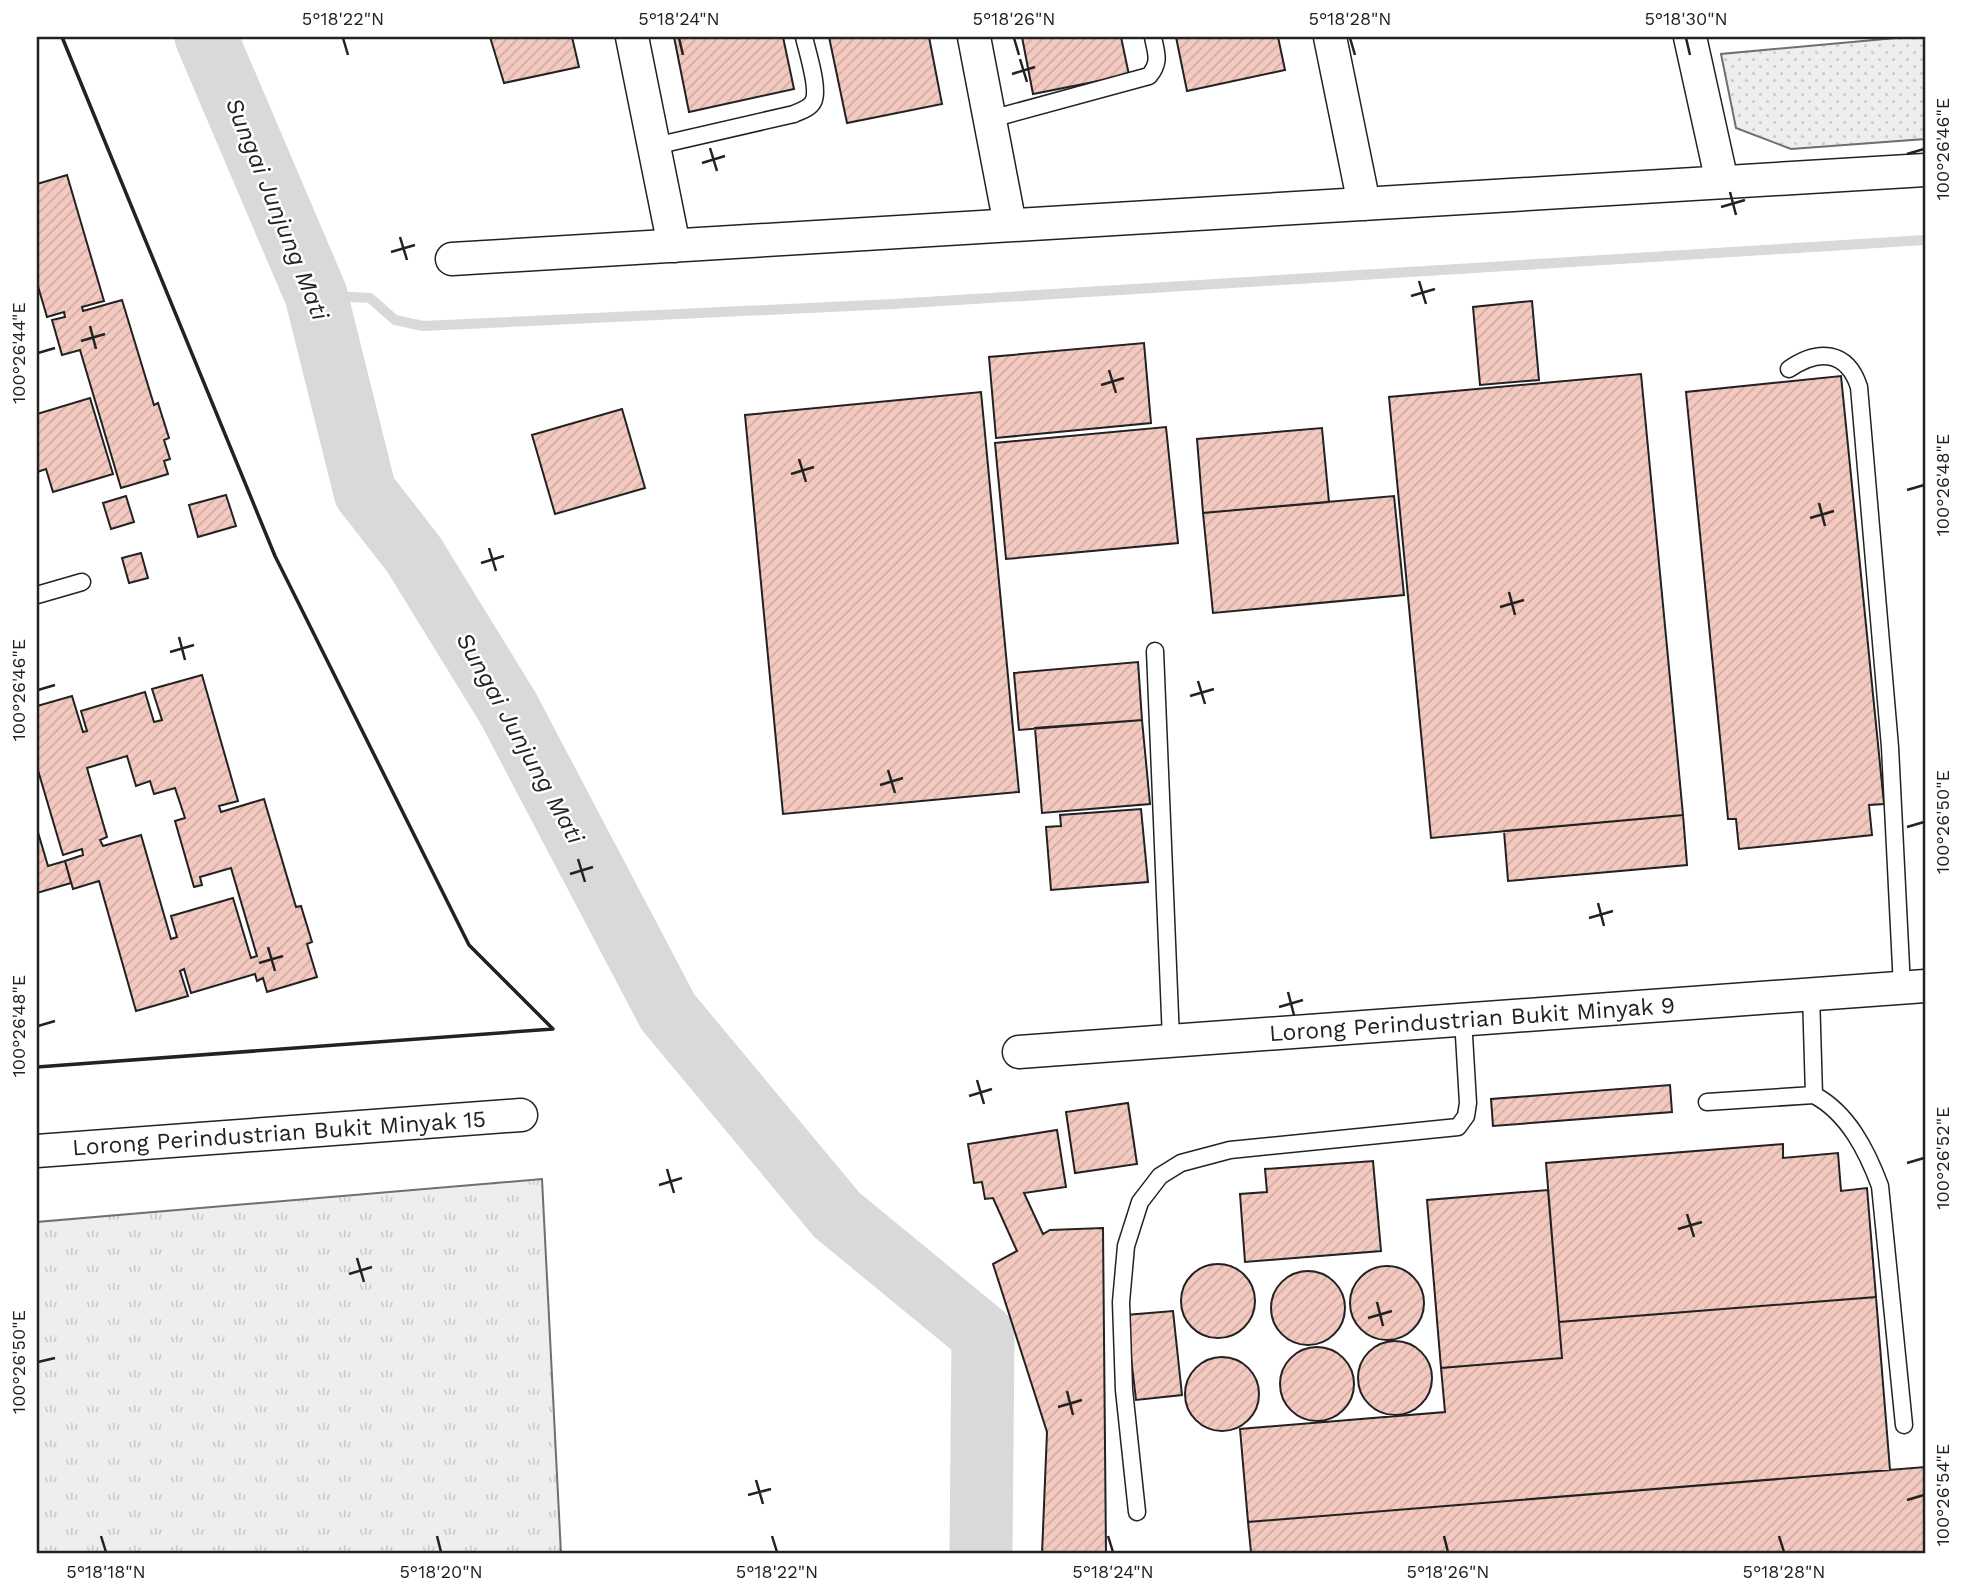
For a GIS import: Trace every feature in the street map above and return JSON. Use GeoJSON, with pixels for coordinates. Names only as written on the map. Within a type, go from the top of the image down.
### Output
{"type":"FeatureCollection","features":[{"type":"Feature","properties":{"kind":"street"},"geometry":{"type":"LineString","coordinates":[[632,37],[674,246]]}},
{"type":"Feature","properties":{"kind":"street"},"geometry":{"type":"LineString","coordinates":[[974,37],[1010,225]]}},
{"type":"Feature","properties":{"kind":"street"},"geometry":{"type":"LineString","coordinates":[[1330,37],[1364,204]]}},
{"type":"Feature","properties":{"kind":"street"},"geometry":{"type":"LineString","coordinates":[[1690,37],[1722,182]]}},
{"type":"Feature","properties":{"kind":"street"},"geometry":{"type":"LineString","coordinates":[[452,259],[1925,170]]}},
{"type":"Feature","properties":{"kind":"street","name":"Lorong Perindustrian Bukit Minyak 9"},"geometry":{"type":"LineString","coordinates":[[1019,1052],[1914,986]]}},
{"type":"Feature","properties":{"kind":"street","name":"Lorong Perindustrian Bukit Minyak 15"},"geometry":{"type":"LineString","coordinates":[[37,1151],[521,1115]]}},
{"type":"Feature","properties":{"kind":"lane"},"geometry":{"type":"LineString","coordinates":[[655,146],[794,114],[805,109],[813,103],[816,92],[804,37]]}},
{"type":"Feature","properties":{"kind":"lane"},"geometry":{"type":"LineString","coordinates":[[990,118],[1149,76],[1157,68],[1153,37]]}},
{"type":"Feature","properties":{"kind":"lane"},"geometry":{"type":"LineString","coordinates":[[1788,369],[1807,359],[1824,356],[1838,358],[1849,365],[1859,387],[1914,986]]}},
{"type":"Feature","properties":{"kind":"lane"},"geometry":{"type":"LineString","coordinates":[[37,595],[82,582]]}},
{"type":"Feature","properties":{"kind":"lane"},"geometry":{"type":"LineString","coordinates":[[1155,651],[1171,1040]]}},
{"type":"Feature","properties":{"kind":"lane"},"geometry":{"type":"LineString","coordinates":[[1811,994],[1814,1095]]}},
{"type":"Feature","properties":{"kind":"lane"},"geometry":{"type":"LineString","coordinates":[[1137,1512],[1124,1390],[1121,1302],[1126,1246],[1140,1202],[1160,1176],[1181,1163],[1202,1156],[1230,1150],[1458,1127],[1466,1116],[1468,1103],[1463,1019]]}},
{"type":"Feature","properties":{"kind":"lane"},"geometry":{"type":"LineString","coordinates":[[1707,1102],[1814,1095],[1836,1110],[1861,1144],[1873,1166],[1883,1206],[1903,1425]]}},
{"type":"Feature","properties":{"kind":"green space"},"geometry":{"type":"Polygon","coordinates":[[[1925,37],[1925,139],[1791,149],[1736,128],[1721,54],[1925,37]]]}},
{"type":"Feature","properties":{"kind":"green space"},"geometry":{"type":"Polygon","coordinates":[[[542,1179],[561,1554],[37,1554],[37,1222],[542,1179]]]}},
{"type":"Feature","properties":{"kind":"building"},"geometry":{"type":"Polygon","coordinates":[[[490,37],[572,37],[579,67],[504,83],[490,37]]]}},
{"type":"Feature","properties":{"kind":"building"},"geometry":{"type":"Polygon","coordinates":[[[674,37],[783,37],[794,89],[689,112],[674,37]]]}},
{"type":"Feature","properties":{"kind":"building"},"geometry":{"type":"Polygon","coordinates":[[[829,37],[929,37],[942,104],[847,123],[829,37]]]}},
{"type":"Feature","properties":{"kind":"building"},"geometry":{"type":"Polygon","coordinates":[[[1022,37],[1121,37],[1129,75],[1033,94],[1022,37]]]}},
{"type":"Feature","properties":{"kind":"building"},"geometry":{"type":"Polygon","coordinates":[[[1176,37],[1278,37],[1285,70],[1187,91],[1176,37]]]}},
{"type":"Feature","properties":{"kind":"building"},"geometry":{"type":"Polygon","coordinates":[[[67,175],[104,301],[82,307],[83,311],[122,300],[154,405],[158,403],[169,438],[164,440],[170,459],[164,461],[168,474],[121,488],[80,350],[62,355],[52,320],[65,317],[64,312],[47,317],[37,283],[37,184],[67,175]]]}},
{"type":"Feature","properties":{"kind":"building"},"geometry":{"type":"Polygon","coordinates":[[[1532,301],[1539,380],[1480,385],[1473,307],[1532,301]]]}},
{"type":"Feature","properties":{"kind":"building"},"geometry":{"type":"Polygon","coordinates":[[[1144,343],[1151,423],[996,438],[989,357],[1144,343]]]}},
{"type":"Feature","properties":{"kind":"building"},"geometry":{"type":"Polygon","coordinates":[[[1641,374],[1683,815],[1431,838],[1389,397],[1641,374]]]}},
{"type":"Feature","properties":{"kind":"building"},"geometry":{"type":"Polygon","coordinates":[[[1841,376],[1884,804],[1869,805],[1872,835],[1739,849],[1736,819],[1728,819],[1686,392],[1841,376]]]}},
{"type":"Feature","properties":{"kind":"building"},"geometry":{"type":"Polygon","coordinates":[[[981,392],[1019,792],[783,814],[745,415],[981,392]]]}},
{"type":"Feature","properties":{"kind":"building"},"geometry":{"type":"Polygon","coordinates":[[[90,398],[113,474],[53,492],[46,469],[37,472],[37,414],[90,398]]]}},
{"type":"Feature","properties":{"kind":"building"},"geometry":{"type":"Polygon","coordinates":[[[622,409],[645,488],[555,514],[532,435],[622,409]]]}},
{"type":"Feature","properties":{"kind":"building"},"geometry":{"type":"Polygon","coordinates":[[[1166,427],[1178,543],[1006,559],[995,443],[1166,427]]]}},
{"type":"Feature","properties":{"kind":"building"},"geometry":{"type":"Polygon","coordinates":[[[1322,428],[1329,502],[1203,513],[1197,439],[1322,428]]]}},
{"type":"Feature","properties":{"kind":"building"},"geometry":{"type":"Polygon","coordinates":[[[226,495],[236,526],[198,537],[189,505],[226,495]]]}},
{"type":"Feature","properties":{"kind":"building"},"geometry":{"type":"Polygon","coordinates":[[[126,496],[134,522],[111,529],[103,503],[126,496]]]}},
{"type":"Feature","properties":{"kind":"building"},"geometry":{"type":"Polygon","coordinates":[[[1394,496],[1404,595],[1213,613],[1203,513],[1394,496]]]}},
{"type":"Feature","properties":{"kind":"building"},"geometry":{"type":"Polygon","coordinates":[[[141,553],[148,578],[129,583],[122,558],[141,553]]]}},
{"type":"Feature","properties":{"kind":"building"},"geometry":{"type":"Polygon","coordinates":[[[1138,662],[1142,720],[1019,730],[1014,673],[1138,662]]]}},
{"type":"Feature","properties":{"kind":"building"},"geometry":{"type":"Polygon","coordinates":[[[202,675],[238,801],[219,806],[221,812],[264,799],[296,907],[301,906],[312,942],[307,944],[317,977],[267,992],[263,978],[257,981],[255,974],[191,993],[184,969],[180,971],[188,996],[136,1011],[99,881],[73,889],[65,861],[83,855],[82,849],[63,855],[37,767],[37,706],[72,696],[83,732],[87,731],[81,711],[145,692],[154,722],[162,720],[152,689],[202,675]],[[127,756],[87,768],[107,837],[100,840],[103,846],[141,835],[171,939],[177,937],[171,916],[233,898],[251,958],[257,956],[231,868],[200,877],[202,885],[194,887],[175,821],[185,818],[175,788],[154,794],[150,781],[136,786],[127,756]]]}},
{"type":"Feature","properties":{"kind":"building"},"geometry":{"type":"Polygon","coordinates":[[[1142,720],[1150,804],[1042,813],[1035,728],[1142,720]]]}},
{"type":"Feature","properties":{"kind":"building"},"geometry":{"type":"Polygon","coordinates":[[[1141,809],[1148,882],[1051,890],[1046,827],[1061,826],[1060,815],[1141,809]]]}},
{"type":"Feature","properties":{"kind":"building"},"geometry":{"type":"Polygon","coordinates":[[[1683,815],[1687,865],[1508,881],[1504,831],[1683,815]]]}},
{"type":"Feature","properties":{"kind":"building"},"geometry":{"type":"Polygon","coordinates":[[[37,829],[48,866],[65,861],[71,883],[37,893],[37,829]]]}},
{"type":"Feature","properties":{"kind":"building"},"geometry":{"type":"Polygon","coordinates":[[[1670,1085],[1672,1112],[1493,1126],[1491,1099],[1670,1085]]]}},
{"type":"Feature","properties":{"kind":"building"},"geometry":{"type":"Polygon","coordinates":[[[1128,1103],[1137,1164],[1075,1173],[1066,1112],[1128,1103]]]}},
{"type":"Feature","properties":{"kind":"building"},"geometry":{"type":"Polygon","coordinates":[[[1057,1130],[1066,1187],[1024,1193],[1043,1234],[1050,1230],[1103,1228],[1106,1554],[1042,1554],[1047,1432],[993,1264],[1017,1251],[993,1198],[985,1199],[982,1182],[974,1183],[968,1144],[1057,1130]]]}},
{"type":"Feature","properties":{"kind":"building"},"geometry":{"type":"Polygon","coordinates":[[[1783,1144],[1783,1158],[1838,1153],[1841,1191],[1867,1188],[1876,1297],[1559,1322],[1546,1163],[1783,1144]]]}},
{"type":"Feature","properties":{"kind":"building"},"geometry":{"type":"Polygon","coordinates":[[[1373,1161],[1381,1251],[1245,1262],[1240,1194],[1267,1192],[1265,1169],[1373,1161]]]}},
{"type":"Feature","properties":{"kind":"building"},"geometry":{"type":"Polygon","coordinates":[[[1548,1190],[1562,1358],[1441,1368],[1427,1200],[1548,1190]]]}},
{"type":"Feature","properties":{"kind":"building"},"geometry":{"type":"Polygon","coordinates":[[[1218,1264],[1232,1267],[1244,1275],[1252,1287],[1255,1301],[1252,1315],[1244,1327],[1232,1335],[1218,1338],[1204,1335],[1192,1327],[1184,1315],[1181,1301],[1184,1287],[1192,1275],[1204,1267],[1218,1264]]]}},
{"type":"Feature","properties":{"kind":"building"},"geometry":{"type":"Polygon","coordinates":[[[1387,1266],[1401,1269],[1413,1277],[1421,1289],[1424,1303],[1421,1317],[1413,1329],[1401,1337],[1387,1340],[1373,1337],[1361,1329],[1353,1317],[1350,1303],[1353,1289],[1361,1277],[1373,1269],[1387,1266]]]}},
{"type":"Feature","properties":{"kind":"building"},"geometry":{"type":"Polygon","coordinates":[[[1308,1271],[1322,1274],[1334,1282],[1342,1294],[1345,1308],[1342,1322],[1334,1334],[1322,1342],[1308,1345],[1294,1342],[1282,1334],[1274,1322],[1271,1308],[1274,1294],[1282,1282],[1294,1274],[1308,1271]]]}},
{"type":"Feature","properties":{"kind":"building"},"geometry":{"type":"Polygon","coordinates":[[[1876,1297],[1890,1470],[1248,1522],[1240,1429],[1445,1412],[1441,1368],[1562,1358],[1559,1322],[1876,1297]]]}},
{"type":"Feature","properties":{"kind":"building"},"geometry":{"type":"Polygon","coordinates":[[[1173,1311],[1182,1395],[1136,1400],[1126,1315],[1173,1311]]]}},
{"type":"Feature","properties":{"kind":"building"},"geometry":{"type":"Polygon","coordinates":[[[1395,1341],[1409,1344],[1421,1352],[1429,1364],[1432,1378],[1429,1392],[1421,1404],[1409,1412],[1395,1415],[1381,1412],[1369,1404],[1361,1392],[1358,1378],[1361,1364],[1369,1352],[1381,1344],[1395,1341]]]}},
{"type":"Feature","properties":{"kind":"building"},"geometry":{"type":"Polygon","coordinates":[[[1317,1347],[1331,1350],[1343,1358],[1351,1370],[1354,1384],[1351,1398],[1343,1410],[1331,1418],[1317,1421],[1303,1418],[1291,1410],[1283,1398],[1280,1384],[1283,1370],[1291,1358],[1303,1350],[1317,1347]]]}},
{"type":"Feature","properties":{"kind":"building"},"geometry":{"type":"Polygon","coordinates":[[[1222,1357],[1236,1360],[1248,1368],[1256,1380],[1259,1394],[1256,1408],[1248,1420],[1236,1428],[1222,1431],[1208,1428],[1196,1420],[1188,1408],[1185,1394],[1188,1380],[1196,1368],[1208,1360],[1222,1357]]]}},
{"type":"Feature","properties":{"kind":"building"},"geometry":{"type":"Polygon","coordinates":[[[1925,1467],[1925,1554],[1219,1554],[1251,1552],[1248,1522],[1925,1467]]]}},
{"type":"Feature","properties":{"kind":"waterway","name":"Sungai Junjung Mati"},"geometry":{"type":"LineString","coordinates":[[206,37],[316,295],[365,492],[414,555],[508,708],[668,1012],[837,1215],[983,1335],[981,1554]]}},
{"type":"Feature","properties":{"kind":"waterway"},"geometry":{"type":"LineString","coordinates":[[316,295],[370,298],[395,320],[423,326],[893,304],[1925,240]]}},
{"type":"Feature","properties":{"kind":"wall"},"geometry":{"type":"LineString","coordinates":[[37,1067],[553,1029],[469,945],[275,556],[62,37]]}}]}
